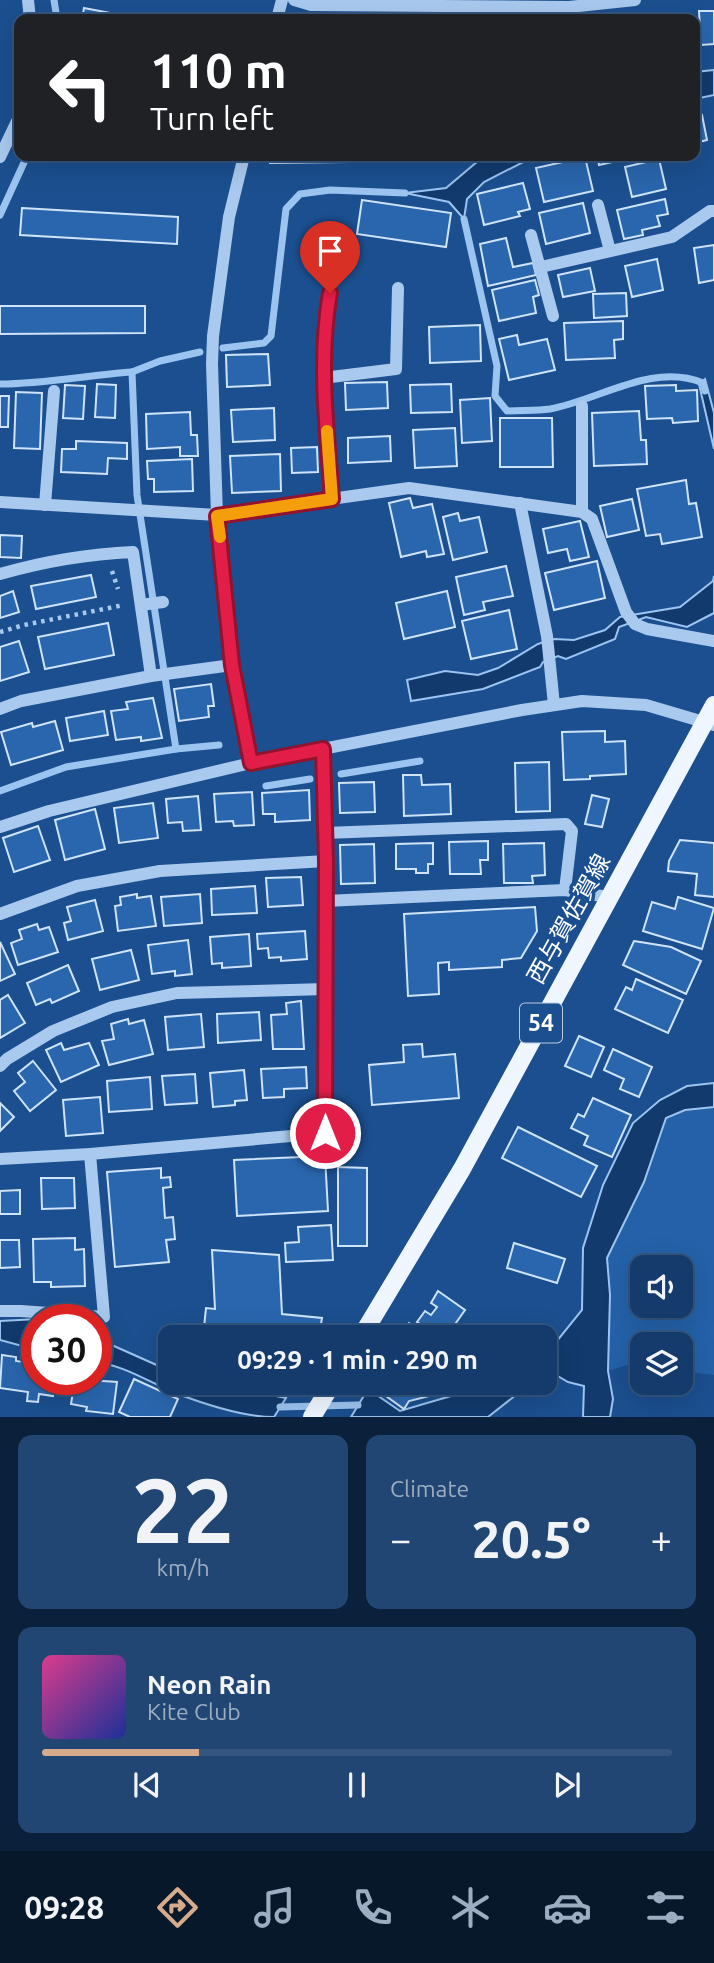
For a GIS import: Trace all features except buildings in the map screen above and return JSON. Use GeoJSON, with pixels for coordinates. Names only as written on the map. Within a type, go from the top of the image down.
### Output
{"type":"FeatureCollection","features":[{"type":"Feature","properties":{"kind":"main road","name":"西与賀佐賀線"},"geometry":{"type":"LineString","coordinates":[[368,1325],[462,1169],[608,897],[711,717]]}},
{"type":"Feature","properties":{"kind":"main road"},"geometry":{"type":"LineString","coordinates":[[312,1417],[325,1395]]}},
{"type":"Feature","properties":{"kind":"street"},"geometry":{"type":"LineString","coordinates":[[294,0],[311,5],[556,7],[635,0]]}},
{"type":"Feature","properties":{"kind":"street"},"geometry":{"type":"LineString","coordinates":[[0,157],[14,128]]}},
{"type":"Feature","properties":{"kind":"street"},"geometry":{"type":"LineString","coordinates":[[243,161],[229,217],[213,336],[212,364],[217,516],[232,665],[251,763]]}},
{"type":"Feature","properties":{"kind":"street"},"geometry":{"type":"LineString","coordinates":[[598,205],[610,251]]}},
{"type":"Feature","properties":{"kind":"street"},"geometry":{"type":"LineString","coordinates":[[541,267],[672,237],[709,211],[714,211]]}},
{"type":"Feature","properties":{"kind":"street"},"geometry":{"type":"LineString","coordinates":[[531,235],[553,316]]}},
{"type":"Feature","properties":{"kind":"street"},"geometry":{"type":"LineString","coordinates":[[332,499],[323,378],[326,316],[338,247]]}},
{"type":"Feature","properties":{"kind":"street"},"geometry":{"type":"LineString","coordinates":[[323,378],[396,369],[398,288]]}},
{"type":"Feature","properties":{"kind":"street"},"geometry":{"type":"LineString","coordinates":[[45,505],[54,391]]}},
{"type":"Feature","properties":{"kind":"street"},"geometry":{"type":"LineString","coordinates":[[582,406],[582,512]]}},
{"type":"Feature","properties":{"kind":"street"},"geometry":{"type":"LineString","coordinates":[[0,502],[217,516],[409,488],[582,512],[593,519],[626,612],[635,624],[646,629],[714,641]]}},
{"type":"Feature","properties":{"kind":"street"},"geometry":{"type":"LineString","coordinates":[[520,503],[547,636],[554,705]]}},
{"type":"Feature","properties":{"kind":"street"},"geometry":{"type":"LineString","coordinates":[[0,574],[108,553],[133,552],[154,676]]}},
{"type":"Feature","properties":{"kind":"street"},"geometry":{"type":"LineString","coordinates":[[141,605],[163,602]]}},
{"type":"Feature","properties":{"kind":"street"},"geometry":{"type":"LineString","coordinates":[[0,709],[21,701],[154,676],[232,665]]}},
{"type":"Feature","properties":{"kind":"street"},"geometry":{"type":"LineString","coordinates":[[0,827],[49,811],[251,763],[554,705],[582,701],[646,705],[711,717]]}},
{"type":"Feature","properties":{"kind":"street"},"geometry":{"type":"LineString","coordinates":[[0,1159],[90,1154],[325,1133],[326,861],[323,749]]}},
{"type":"Feature","properties":{"kind":"street"},"geometry":{"type":"LineString","coordinates":[[325,833],[566,824],[572,831],[565,890]]}},
{"type":"Feature","properties":{"kind":"street"},"geometry":{"type":"LineString","coordinates":[[0,914],[77,886],[160,871],[326,861]]}},
{"type":"Feature","properties":{"kind":"street"},"geometry":{"type":"LineString","coordinates":[[325,901],[565,890],[608,897]]}},
{"type":"Feature","properties":{"kind":"street"},"geometry":{"type":"LineString","coordinates":[[0,1066],[53,1031],[112,1007],[177,993],[326,989]]}},
{"type":"Feature","properties":{"kind":"street"},"geometry":{"type":"LineString","coordinates":[[0,1311],[104,1317],[90,1154]]}},
{"type":"Feature","properties":{"kind":"path"},"geometry":{"type":"LineString","coordinates":[[0,632],[124,605]]}},
{"type":"Feature","properties":{"kind":"shaded area"},"geometry":{"type":"Polygon","coordinates":[[[714,70],[714,95],[700,98],[700,71],[714,70]]]}},
{"type":"Feature","properties":{"kind":"shaded area"},"geometry":{"type":"Polygon","coordinates":[[[478,161],[525,161],[484,182],[467,199],[464,219],[449,202],[405,193],[446,188],[478,161]]]}},
{"type":"Feature","properties":{"kind":"shaded area"},"geometry":{"type":"Polygon","coordinates":[[[705,379],[714,413],[714,449],[699,384],[705,379]]]}},
{"type":"Feature","properties":{"kind":"shaded area"},"geometry":{"type":"Polygon","coordinates":[[[714,576],[714,613],[687,627],[646,617],[619,627],[615,639],[566,659],[558,656],[543,662],[540,667],[483,689],[411,701],[407,680],[445,671],[478,675],[498,668],[538,644],[554,639],[574,640],[605,630],[620,617],[680,607],[713,581],[714,576]]]}},
{"type":"Feature","properties":{"kind":"shaded area"},"geometry":{"type":"Polygon","coordinates":[[[714,1083],[714,1107],[685,1110],[666,1118],[644,1182],[607,1258],[610,1295],[608,1371],[613,1399],[610,1417],[583,1417],[584,1386],[557,1376],[557,1341],[582,1310],[583,1248],[603,1185],[633,1123],[660,1100],[687,1086],[714,1083]]]}},
{"type":"Feature","properties":{"kind":"shaded area"},"geometry":{"type":"Polygon","coordinates":[[[714,1107],[714,1375],[693,1372],[693,1332],[630,1332],[630,1365],[608,1371],[610,1295],[607,1258],[644,1182],[666,1118],[685,1110],[714,1107]]]}},
{"type":"Feature","properties":{"kind":"shaded area"},"geometry":{"type":"Polygon","coordinates":[[[21,1320],[21,1346],[0,1340],[0,1321],[21,1320]]]}},
{"type":"Feature","properties":{"kind":"shaded area"},"geometry":{"type":"Polygon","coordinates":[[[112,1345],[158,1366],[158,1385],[112,1366],[112,1345]]]}},
{"type":"Feature","properties":{"kind":"shaded area"},"geometry":{"type":"Polygon","coordinates":[[[181,1395],[271,1395],[286,1398],[274,1417],[238,1413],[181,1395]]]}},
{"type":"Feature","properties":{"kind":"shaded area"},"geometry":{"type":"Polygon","coordinates":[[[364,1395],[377,1395],[400,1411],[454,1395],[516,1395],[488,1417],[351,1417],[364,1395]]]}},
{"type":"Feature","properties":{"kind":"waterway"},"geometry":{"type":"LineString","coordinates":[[54,0],[56,14]]}},
{"type":"Feature","properties":{"kind":"waterway"},"geometry":{"type":"LineString","coordinates":[[0,215],[25,161]]}},
{"type":"Feature","properties":{"kind":"waterway"},"geometry":{"type":"LineString","coordinates":[[223,348],[264,343],[271,336],[286,209],[300,194],[330,190],[405,193]]}},
{"type":"Feature","properties":{"kind":"waterway"},"geometry":{"type":"LineString","coordinates":[[464,219],[497,366],[495,396],[507,411],[550,409],[626,385],[665,377],[703,383],[705,391]]}},
{"type":"Feature","properties":{"kind":"waterway"},"geometry":{"type":"LineString","coordinates":[[176,749],[137,495],[132,372],[160,361],[200,352]]}},
{"type":"Feature","properties":{"kind":"waterway"},"geometry":{"type":"LineString","coordinates":[[0,384],[132,372]]}},
{"type":"Feature","properties":{"kind":"waterway"},"geometry":{"type":"LineString","coordinates":[[0,791],[66,767],[176,749],[219,745]]}},
{"type":"Feature","properties":{"kind":"waterway"},"geometry":{"type":"LineString","coordinates":[[341,774],[420,761]]}},
{"type":"Feature","properties":{"kind":"waterway"},"geometry":{"type":"LineString","coordinates":[[266,786],[310,779]]}},
{"type":"Feature","properties":{"kind":"waterway"},"geometry":{"type":"LineString","coordinates":[[280,1407],[358,1405]]}},
{"type":"Feature","properties":{"kind":"slow traffic"},"geometry":{"type":"LineString","coordinates":[[220,537],[217,516],[332,499],[327,431]]}},
{"type":"Feature","properties":{"kind":"route"},"geometry":{"type":"LineString","coordinates":[[325,1133],[326,861],[323,749],[251,763],[232,665],[217,516],[332,499],[323,378],[330,293]]}}]}
